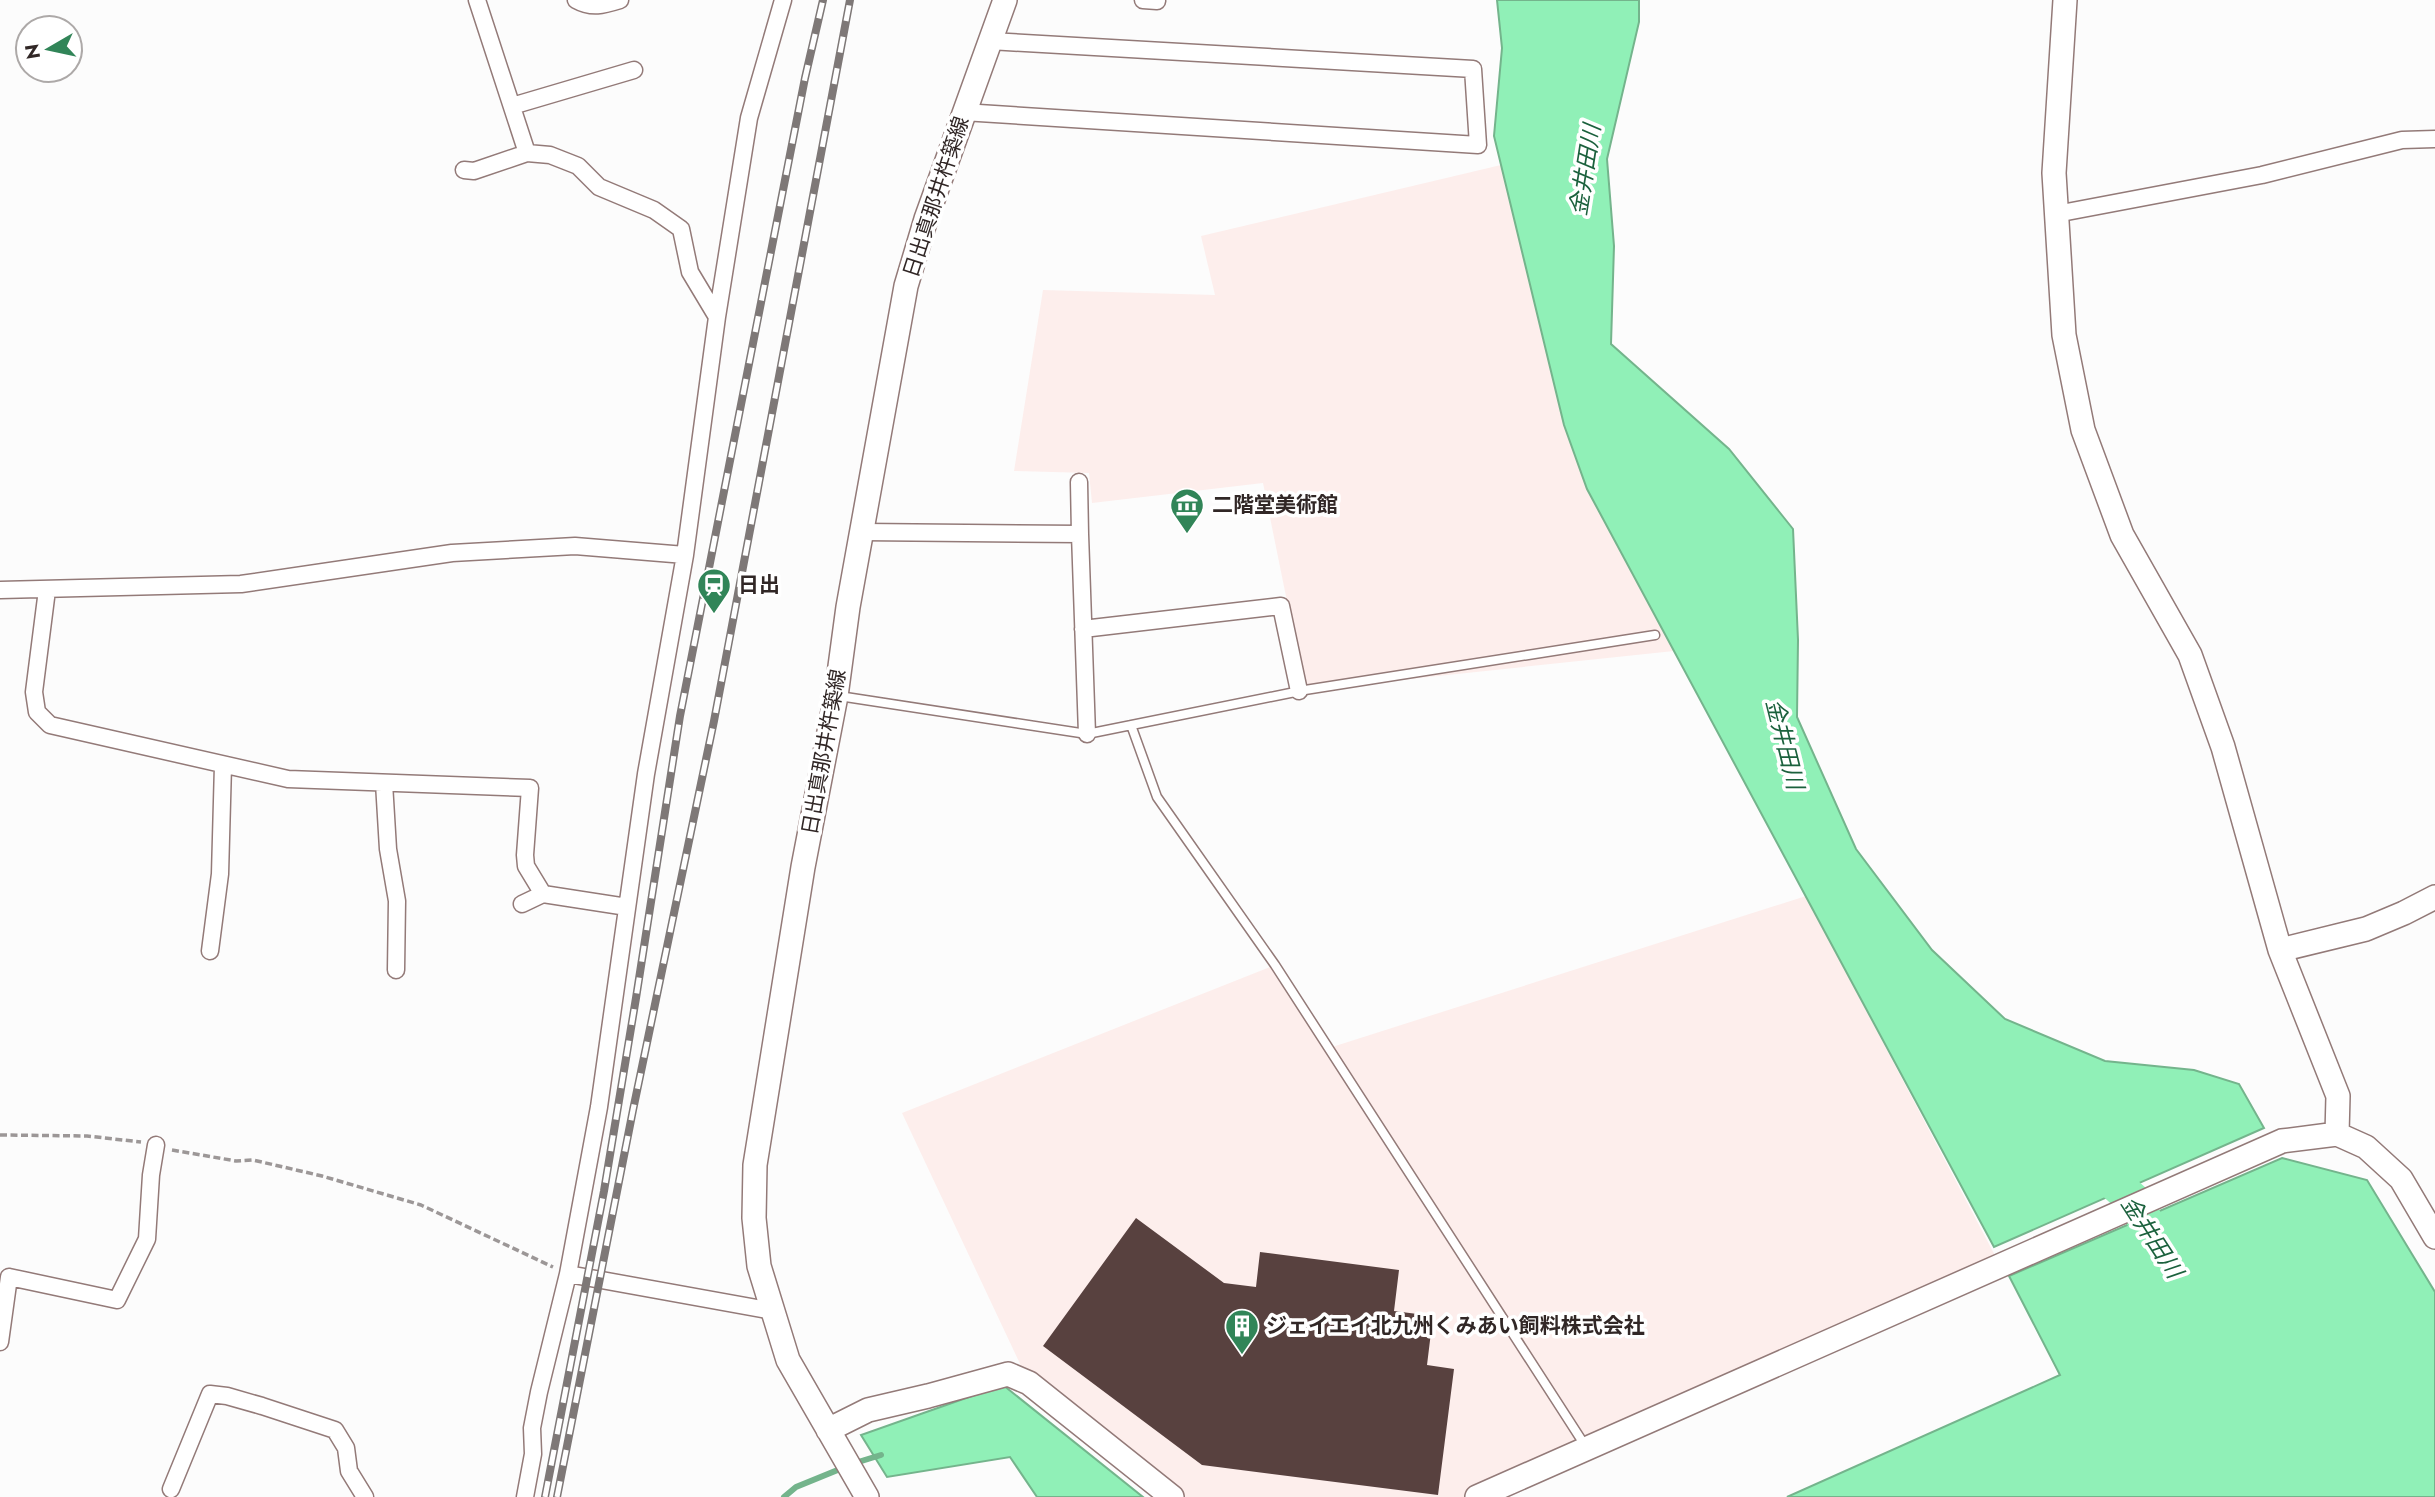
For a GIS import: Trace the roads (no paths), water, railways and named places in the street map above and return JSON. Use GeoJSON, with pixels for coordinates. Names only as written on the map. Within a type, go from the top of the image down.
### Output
{"type":"FeatureCollection","features":[{"type":"Feature","properties":{"kind":"street"},"geometry":{"type":"LineString","coordinates":[[477,0],[527,153]]}},
{"type":"Feature","properties":{"kind":"street"},"geometry":{"type":"LineString","coordinates":[[576,0],[598,7],[620,0]]}},
{"type":"Feature","properties":{"kind":"street"},"geometry":{"type":"LineString","coordinates":[[525,1497],[533,1454],[532,1428],[568,1274],[599,1107],[646,774],[685,555],[717,317],[749,118],[783,0]]}},
{"type":"Feature","properties":{"kind":"street","name":"日出真那井杵築線"},"geometry":{"type":"LineString","coordinates":[[867,1497],[788,1360],[759,1266],[754,1218],[755,1165],[803,867],[836,696],[848,607],[906,286],[926,219],[1005,0]]}},
{"type":"Feature","properties":{"kind":"street"},"geometry":{"type":"LineString","coordinates":[[1143,0],[1157,1]]}},
{"type":"Feature","properties":{"kind":"street"},"geometry":{"type":"LineString","coordinates":[[2065,0],[2054,173],[2064,335],[2083,430],[2122,534],[2190,655],[2223,747],[2280,950],[2338,1096],[2337,1134]]}},
{"type":"Feature","properties":{"kind":"street"},"geometry":{"type":"LineString","coordinates":[[964,112],[1478,145],[1473,69],[990,41]]}},
{"type":"Feature","properties":{"kind":"street"},"geometry":{"type":"LineString","coordinates":[[512,106],[634,70]]}},
{"type":"Feature","properties":{"kind":"street"},"geometry":{"type":"LineString","coordinates":[[2056,214],[2262,175],[2402,140],[2435,139]]}},
{"type":"Feature","properties":{"kind":"street"},"geometry":{"type":"LineString","coordinates":[[464,170],[474,171],[527,153],[550,155],[578,166],[599,187],[654,210],[681,229],[690,272],[717,317]]}},
{"type":"Feature","properties":{"kind":"street"},"geometry":{"type":"LineString","coordinates":[[1079,482],[1087,734]]}},
{"type":"Feature","properties":{"kind":"street"},"geometry":{"type":"LineString","coordinates":[[862,532],[1080,534]]}},
{"type":"Feature","properties":{"kind":"street"},"geometry":{"type":"LineString","coordinates":[[0,590],[241,584],[452,553],[575,546],[685,555]]}},
{"type":"Feature","properties":{"kind":"street"},"geometry":{"type":"LineString","coordinates":[[47,590],[34,692],[37,712],[50,725],[288,779],[530,788],[526,866],[544,894]]}},
{"type":"Feature","properties":{"kind":"street"},"geometry":{"type":"LineString","coordinates":[[1083,629],[1281,606],[1299,691]]}},
{"type":"Feature","properties":{"kind":"street"},"geometry":{"type":"LineString","coordinates":[[210,951],[220,874],[223,765]]}},
{"type":"Feature","properties":{"kind":"street"},"geometry":{"type":"LineString","coordinates":[[384,783],[388,849],[397,901],[396,970]]}},
{"type":"Feature","properties":{"kind":"street"},"geometry":{"type":"LineString","coordinates":[[522,904],[544,894],[627,907]]}},
{"type":"Feature","properties":{"kind":"street"},"geometry":{"type":"LineString","coordinates":[[2280,950],[2366,929],[2435,897]]}},
{"type":"Feature","properties":{"kind":"street"},"geometry":{"type":"LineString","coordinates":[[1477,1497],[2282,1141],[2337,1134],[2366,1147],[2401,1180],[2435,1237]]}},
{"type":"Feature","properties":{"kind":"street"},"geometry":{"type":"LineString","coordinates":[[0,1342],[9,1277],[117,1300],[147,1239],[151,1175],[156,1145]]}},
{"type":"Feature","properties":{"kind":"street"},"geometry":{"type":"LineString","coordinates":[[568,1274],[773,1311]]}},
{"type":"Feature","properties":{"kind":"street"},"geometry":{"type":"LineString","coordinates":[[828,1430],[868,1410],[1008,1374],[1030,1383],[1172,1497]]}},
{"type":"Feature","properties":{"kind":"street"},"geometry":{"type":"LineString","coordinates":[[171,1489],[210,1394],[262,1406],[335,1430],[346,1448],[349,1472],[365,1497]]}},
{"type":"Feature","properties":{"kind":"lane"},"geometry":{"type":"LineString","coordinates":[[836,696],[1087,734],[1299,691],[1656,635]]}},
{"type":"Feature","properties":{"kind":"lane"},"geometry":{"type":"LineString","coordinates":[[1131,725],[1157,797],[1275,965],[1586,1447]]}},
{"type":"Feature","properties":{"kind":"water"},"geometry":{"type":"Polygon","coordinates":[[[1497,0],[1639,0],[1639,22],[1607,159],[1614,246],[1611,344],[1729,449],[1793,529],[1798,640],[1797,717],[1856,849],[1932,950],[2005,1019],[2105,1061],[2194,1070],[2239,1084],[2264,1128],[1994,1247],[1587,489],[1564,425],[1494,136],[1502,48],[1497,0]]]}},
{"type":"Feature","properties":{"kind":"water"},"geometry":{"type":"Polygon","coordinates":[[[2282,1158],[2367,1180],[2435,1292],[2435,1497],[1787,1497],[2060,1375],[2009,1276],[2282,1158]]]}},
{"type":"Feature","properties":{"kind":"water"},"geometry":{"type":"Polygon","coordinates":[[[1003,1385],[1143,1497],[1037,1497],[1010,1457],[887,1477],[861,1435],[1003,1385]]]}},
{"type":"Feature","properties":{"kind":"waterway","name":"金井田川"},"geometry":{"type":"LineString","coordinates":[[2088,1159],[2133,1200],[2168,1259]]}},
{"type":"Feature","properties":{"kind":"waterway"},"geometry":{"type":"LineString","coordinates":[[855,1463],[881,1455]]}},
{"type":"Feature","properties":{"kind":"waterway"},"geometry":{"type":"LineString","coordinates":[[784,1497],[796,1487],[845,1467]]}},
{"type":"Feature","properties":{"kind":"railway"},"geometry":{"type":"LineString","coordinates":[[545,1497],[604,1191],[680,716],[805,78],[823,0]]}},
{"type":"Feature","properties":{"kind":"railway"},"geometry":{"type":"LineString","coordinates":[[557,1497],[633,1110],[714,721],[850,0]]}},
{"type":"Feature","properties":{"kind":"place","name":"二階堂美術館"},"geometry":{"type":"Point","coordinates":[1187,535]}},
{"type":"Feature","properties":{"kind":"place","name":"日出"},"geometry":{"type":"Point","coordinates":[714,615]}},
{"type":"Feature","properties":{"kind":"place","name":"ジェイエイ北九州くみあい飼料株式会社"},"geometry":{"type":"Point","coordinates":[1242,1356]}}]}
